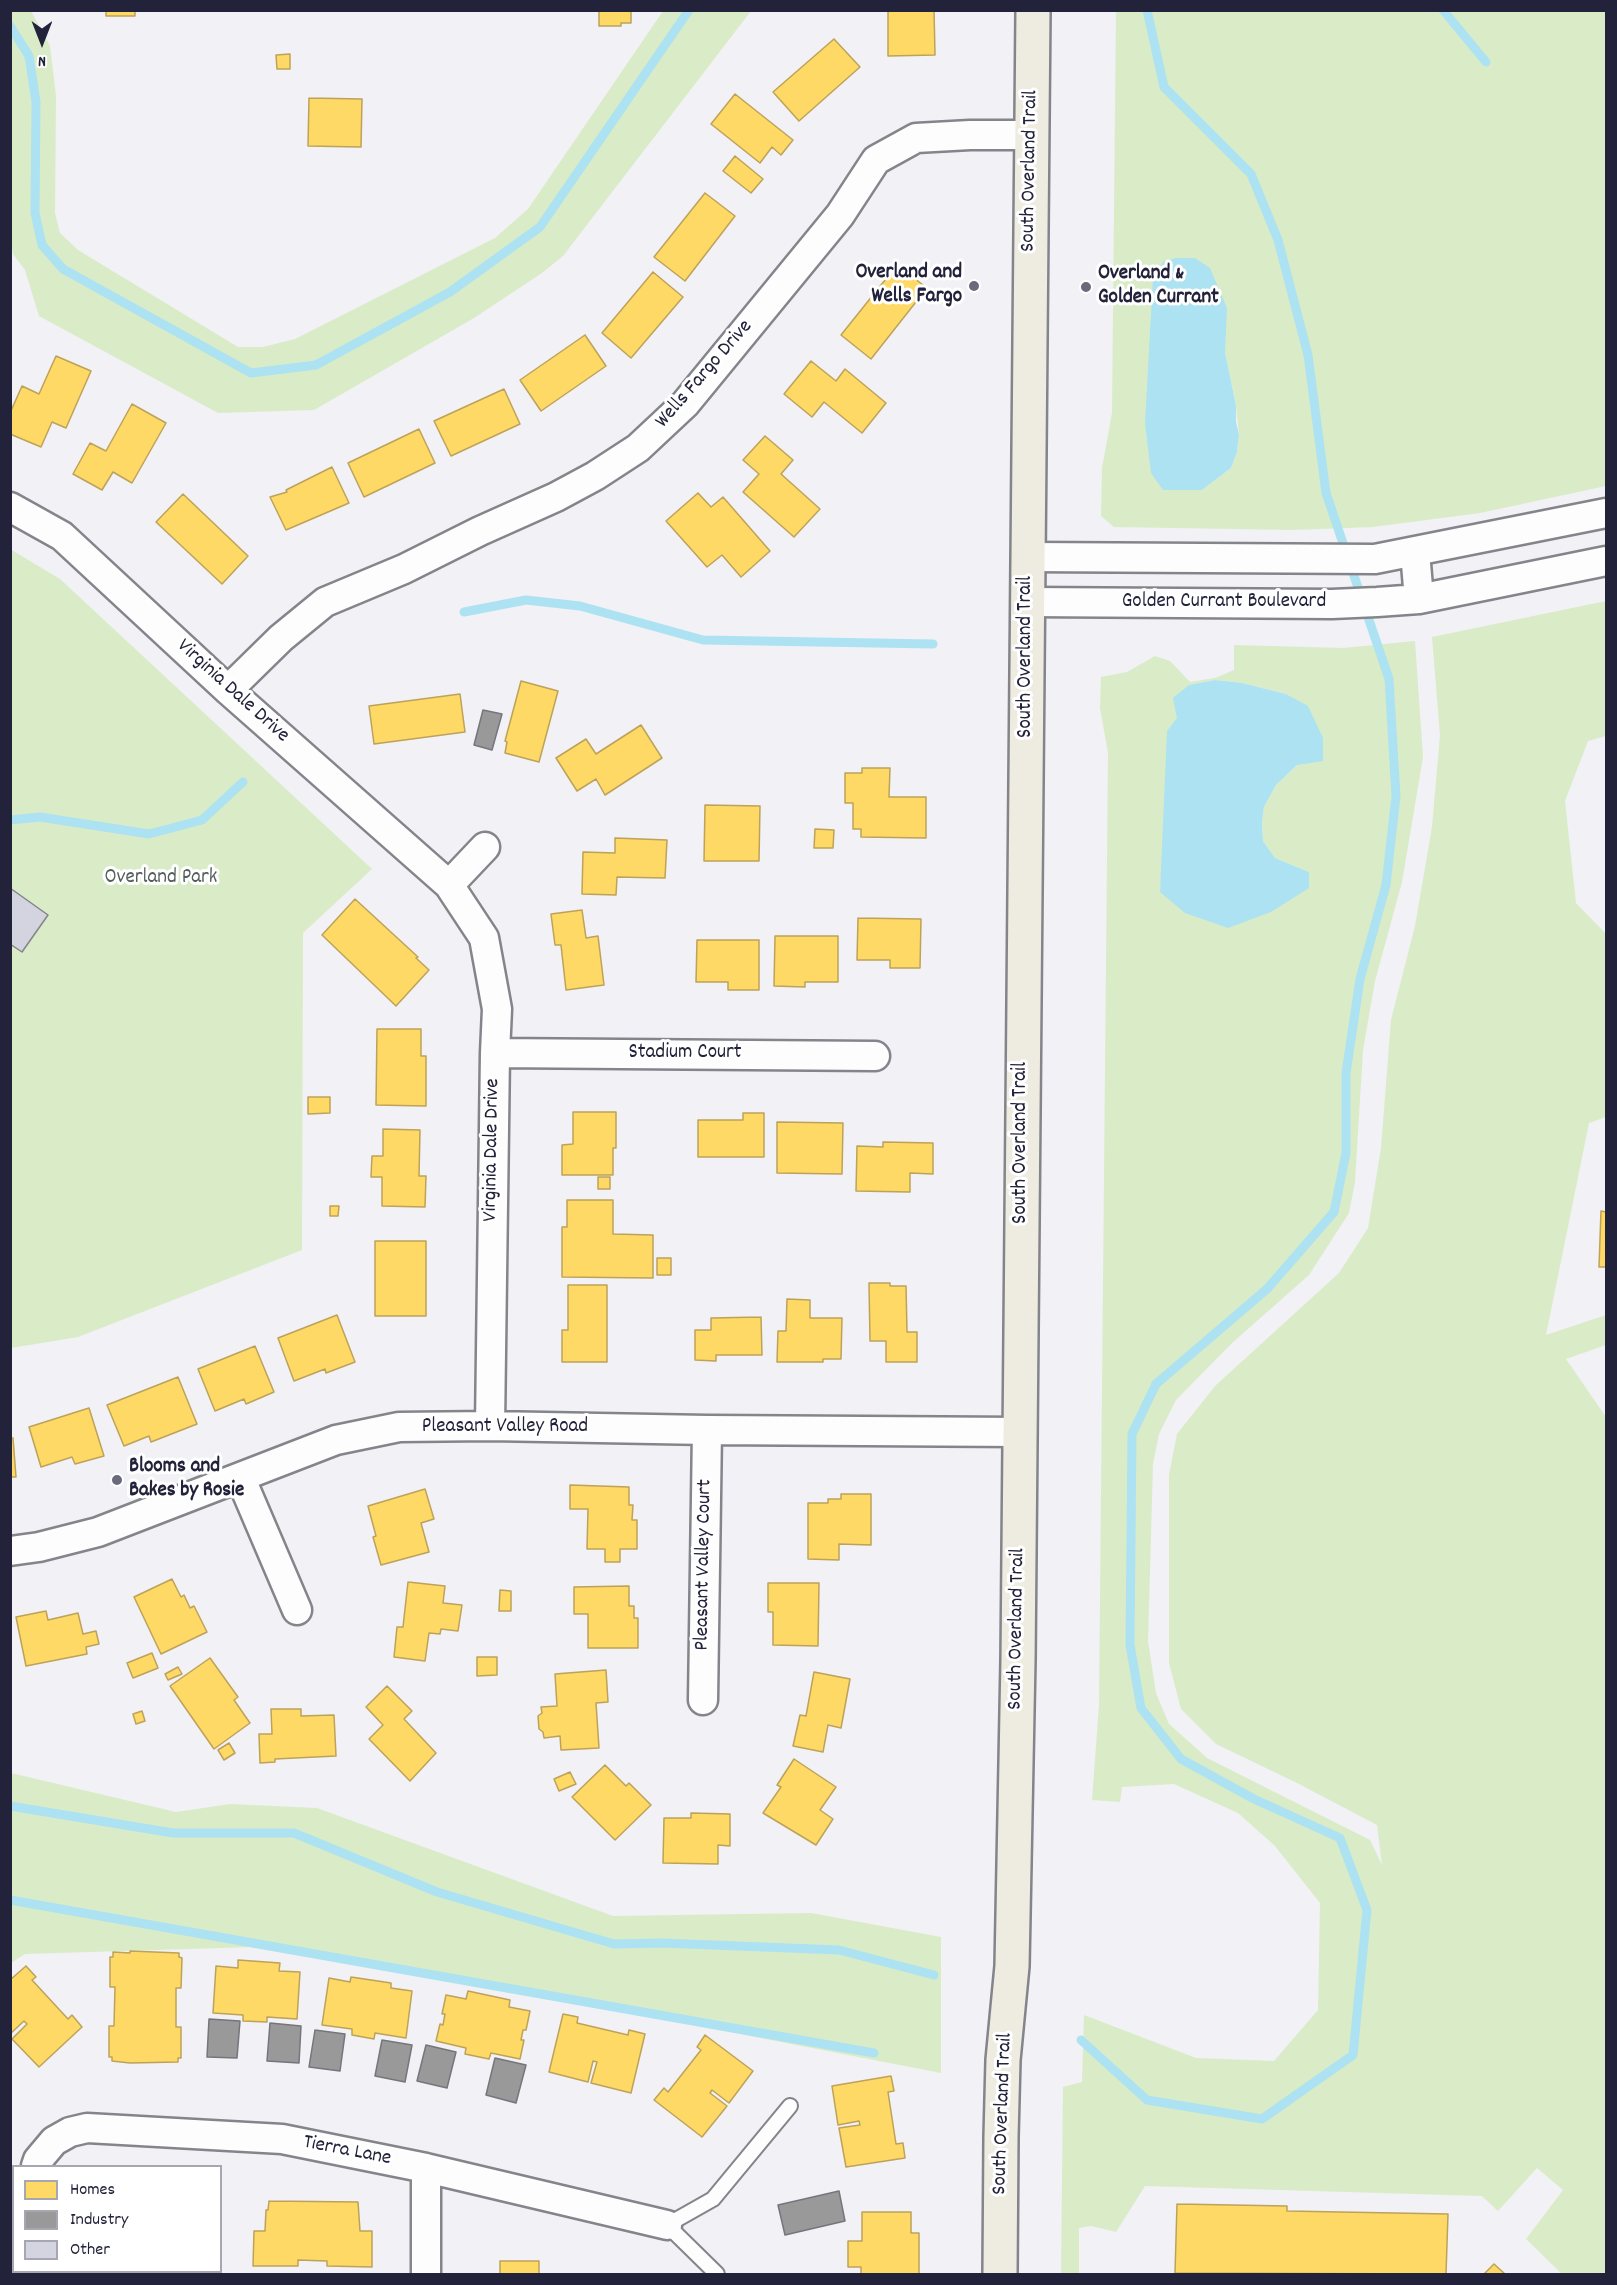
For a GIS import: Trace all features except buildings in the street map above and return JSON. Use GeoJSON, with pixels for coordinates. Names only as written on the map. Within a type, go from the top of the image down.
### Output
{"type":"FeatureCollection","features":[{"type":"Feature","properties":{"kind":"main road","name":"South Overland Trail"},"geometry":{"type":"LineString","coordinates":[[1000,2274],[1003,2060],[1012,1966],[1020,1432],[1034,10]]}},
{"type":"Feature","properties":{"kind":"street","name":"Wells Fargo Drive"},"geometry":{"type":"LineString","coordinates":[[228,690],[281,638],[325,602],[404,569],[480,531],[556,497],[595,476],[638,448],[685,404],[840,215],[876,160],[916,138],[1032,135]]}},
{"type":"Feature","properties":{"kind":"street","name":"Virginia Dale Drive"},"geometry":{"type":"LineString","coordinates":[[10,507],[63,536],[228,690],[449,885],[484,938],[497,1009],[490,1426]]}},
{"type":"Feature","properties":{"kind":"street","name":"Golden Currant Boulevard"},"geometry":{"type":"LineString","coordinates":[[1028,558],[1376,559],[1606,513]]}},
{"type":"Feature","properties":{"kind":"street"},"geometry":{"type":"LineString","coordinates":[[1415,552],[1419,598]]}},
{"type":"Feature","properties":{"kind":"street","name":"Golden Currant Boulevard"},"geometry":{"type":"LineString","coordinates":[[1029,602],[1332,604],[1377,602],[1419,598],[1606,561]]}},
{"type":"Feature","properties":{"kind":"street"},"geometry":{"type":"LineString","coordinates":[[449,885],[485,847]]}},
{"type":"Feature","properties":{"kind":"street","name":"Stadium Court"},"geometry":{"type":"LineString","coordinates":[[495,1053],[875,1056]]}},
{"type":"Feature","properties":{"kind":"street","name":"Pleasant Valley Road"},"geometry":{"type":"LineString","coordinates":[[10,1551],[39,1547],[98,1532],[241,1479],[336,1440],[399,1427],[1020,1432]]}},
{"type":"Feature","properties":{"kind":"street","name":"Pleasant Valley Court"},"geometry":{"type":"LineString","coordinates":[[703,1700],[707,1430]]}},
{"type":"Feature","properties":{"kind":"street"},"geometry":{"type":"LineString","coordinates":[[241,1479],[297,1610]]}},
{"type":"Feature","properties":{"kind":"street","name":"Tierra Lane"},"geometry":{"type":"LineString","coordinates":[[36,2165],[54,2141],[70,2132],[87,2128],[282,2139],[426,2168],[667,2225]]}},
{"type":"Feature","properties":{"kind":"street"},"geometry":{"type":"LineString","coordinates":[[426,2168],[426,2274]]}},
{"type":"Feature","properties":{"kind":"lane"},"geometry":{"type":"LineString","coordinates":[[717,2274],[667,2225],[713,2199],[790,2106]]}},
{"type":"Feature","properties":{"kind":"green space"},"geometry":{"type":"Polygon","coordinates":[[[11,10],[31,11],[50,46],[56,96],[55,213],[60,233],[78,250],[238,347],[263,347],[295,339],[495,238],[528,209],[663,11],[751,11],[563,256],[542,273],[474,318],[314,410],[218,413],[39,316],[25,270],[13,254],[11,243],[11,10]]]}},
{"type":"Feature","properties":{"kind":"green space"},"geometry":{"type":"Polygon","coordinates":[[[1116,11],[1606,11],[1606,486],[1480,513],[1373,527],[1293,530],[1114,527],[1101,516],[1102,468],[1112,413],[1116,11]],[[1225,332],[1202,490],[1231,468],[1237,452],[1239,435],[1236,406],[1225,352],[1225,332]]]}},
{"type":"Feature","properties":{"kind":"green space","name":"Overland Park"},"geometry":{"type":"Polygon","coordinates":[[[10,549],[60,579],[372,869],[303,933],[302,1250],[78,1337],[11,1348],[10,549]]]}},
{"type":"Feature","properties":{"kind":"green space"},"geometry":{"type":"Polygon","coordinates":[[[1606,601],[1606,736],[1588,741],[1565,801],[1576,903],[1606,934],[1606,1117],[1589,1123],[1546,1335],[1606,1315],[1606,1345],[1566,1359],[1606,1417],[1606,2274],[1562,2274],[1526,2239],[1563,2190],[1537,2168],[1498,2211],[1482,2196],[1145,2186],[1116,2232],[1091,2226],[1079,2228],[1079,2274],[1061,2274],[1063,2087],[1082,2082],[1084,2015],[1196,2058],[1274,2061],[1318,2010],[1320,1903],[1275,1846],[1238,1813],[1174,1784],[1122,1787],[1120,1802],[1092,1800],[1099,1705],[1108,753],[1100,708],[1101,677],[1127,672],[1155,656],[1170,661],[1190,682],[1215,678],[1234,670],[1234,645],[1343,648],[1415,641],[1423,757],[1402,882],[1375,981],[1363,1050],[1355,1182],[1349,1213],[1309,1275],[1232,1343],[1176,1400],[1159,1434],[1153,1464],[1148,1641],[1156,1693],[1169,1724],[1207,1758],[1370,1840],[1382,1865],[1377,1825],[1216,1744],[1181,1709],[1169,1663],[1169,1475],[1177,1434],[1215,1386],[1339,1273],[1368,1228],[1381,1148],[1391,1020],[1415,926],[1432,827],[1440,735],[1432,637],[1606,601]],[[1215,680],[1189,685],[1177,718],[1160,892],[1309,872],[1275,858],[1263,841],[1262,822],[1264,807],[1276,785],[1297,765],[1307,707],[1286,694],[1242,683],[1215,680]]]}},
{"type":"Feature","properties":{"kind":"green space"},"geometry":{"type":"Polygon","coordinates":[[[11,1773],[176,1812],[230,1804],[317,1808],[613,1916],[811,1913],[941,1937],[941,2073],[286,1946],[25,1954],[11,1963],[11,1773]]]}},
{"type":"Feature","properties":{"kind":"water"},"geometry":{"type":"Polygon","coordinates":[[[1176,258],[1195,258],[1210,268],[1227,308],[1225,352],[1236,406],[1239,435],[1237,452],[1231,468],[1202,490],[1163,490],[1151,473],[1145,423],[1153,277],[1164,261],[1176,258]]]}},
{"type":"Feature","properties":{"kind":"water"},"geometry":{"type":"Polygon","coordinates":[[[1215,680],[1242,683],[1286,694],[1308,706],[1323,738],[1323,761],[1297,765],[1276,785],[1264,807],[1262,822],[1263,841],[1275,858],[1309,872],[1309,888],[1271,912],[1228,928],[1185,913],[1160,892],[1167,731],[1177,718],[1173,698],[1189,685],[1215,680]]]}},
{"type":"Feature","properties":{"kind":"waterway"},"geometry":{"type":"LineString","coordinates":[[10,26],[29,56],[36,102],[35,213],[42,245],[63,269],[251,373],[316,365],[450,292],[540,227],[689,10]]}},
{"type":"Feature","properties":{"kind":"waterway"},"geometry":{"type":"LineString","coordinates":[[1081,2040],[1147,2100],[1262,2119],[1353,2055],[1367,1910],[1340,1838],[1254,1799],[1181,1759],[1141,1708],[1130,1645],[1132,1434],[1156,1384],[1267,1289],[1334,1212],[1346,1153],[1346,1073],[1360,979],[1386,885],[1396,796],[1389,679],[1326,493],[1308,355],[1278,240],[1251,174],[1164,87],[1147,10]]}},
{"type":"Feature","properties":{"kind":"waterway"},"geometry":{"type":"LineString","coordinates":[[1443,10],[1486,62]]}},
{"type":"Feature","properties":{"kind":"waterway"},"geometry":{"type":"LineString","coordinates":[[464,612],[526,600],[580,606],[703,640],[933,644]]}},
{"type":"Feature","properties":{"kind":"waterway"},"geometry":{"type":"LineString","coordinates":[[10,820],[40,817],[149,834],[202,820],[243,782]]}},
{"type":"Feature","properties":{"kind":"waterway"},"geometry":{"type":"LineString","coordinates":[[10,1806],[173,1833],[294,1833],[437,1892],[614,1944],[662,1943],[839,1950],[934,1975]]}},
{"type":"Feature","properties":{"kind":"waterway"},"geometry":{"type":"LineString","coordinates":[[10,1900],[874,2053]]}},
{"type":"Feature","properties":{"kind":"place","name":"Overland and Wells Fargo"},"geometry":{"type":"Point","coordinates":[974,286]}},
{"type":"Feature","properties":{"kind":"place","name":"Overland & Golden Currant"},"geometry":{"type":"Point","coordinates":[1086,287]}},
{"type":"Feature","properties":{"kind":"place","name":"Blooms and Bakes by Rosie"},"geometry":{"type":"Point","coordinates":[117,1480]}}]}
